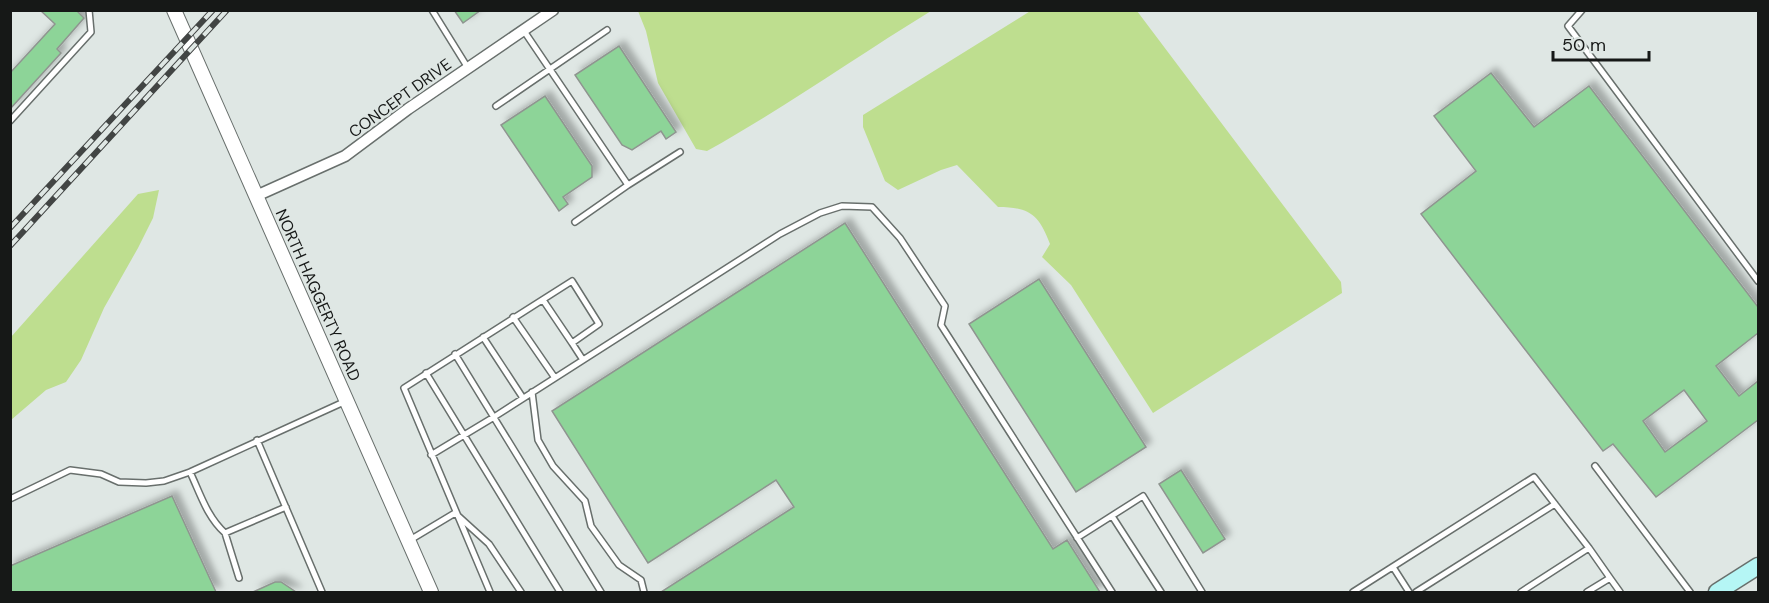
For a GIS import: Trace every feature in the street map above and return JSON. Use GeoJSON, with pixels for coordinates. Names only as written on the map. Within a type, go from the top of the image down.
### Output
{"type":"FeatureCollection","features":[{"type":"Feature","properties":{"kind":"main road"},"geometry":{"type":"LineString","coordinates":[[1717,592],[1758,566]]}},
{"type":"Feature","properties":{"kind":"street","name":"NORTH HAGGERTY ROAD"},"geometry":{"type":"LineString","coordinates":[[174,10],[431,592]]}},
{"type":"Feature","properties":{"kind":"street","name":"CONCEPT DRIVE"},"geometry":{"type":"LineString","coordinates":[[256,196],[345,156],[408,109],[553,10]]}},
{"type":"Feature","properties":{"kind":"lane"},"geometry":{"type":"LineString","coordinates":[[10,121],[91,32],[89,10]]}},
{"type":"Feature","properties":{"kind":"lane"},"geometry":{"type":"LineString","coordinates":[[432,10],[468,68]]}},
{"type":"Feature","properties":{"kind":"lane"},"geometry":{"type":"LineString","coordinates":[[1582,10],[1568,26],[1758,281]]}},
{"type":"Feature","properties":{"kind":"lane"},"geometry":{"type":"LineString","coordinates":[[496,106],[607,30]]}},
{"type":"Feature","properties":{"kind":"lane"},"geometry":{"type":"LineString","coordinates":[[524,31],[628,185]]}},
{"type":"Feature","properties":{"kind":"lane"},"geometry":{"type":"LineString","coordinates":[[575,222],[680,152]]}},
{"type":"Feature","properties":{"kind":"lane"},"geometry":{"type":"LineString","coordinates":[[431,454],[464,436],[780,234],[820,213],[842,206],[872,207],[900,238],[945,306],[941,325],[1112,592]]}},
{"type":"Feature","properties":{"kind":"lane"},"geometry":{"type":"LineString","coordinates":[[490,592],[404,388],[572,281],[599,324],[572,343]]}},
{"type":"Feature","properties":{"kind":"lane"},"geometry":{"type":"LineString","coordinates":[[543,300],[583,360]]}},
{"type":"Feature","properties":{"kind":"lane"},"geometry":{"type":"LineString","coordinates":[[513,317],[555,378]]}},
{"type":"Feature","properties":{"kind":"lane"},"geometry":{"type":"LineString","coordinates":[[483,337],[523,398]]}},
{"type":"Feature","properties":{"kind":"lane"},"geometry":{"type":"LineString","coordinates":[[455,354],[601,592]]}},
{"type":"Feature","properties":{"kind":"lane"},"geometry":{"type":"LineString","coordinates":[[426,373],[560,592]]}},
{"type":"Feature","properties":{"kind":"lane"},"geometry":{"type":"LineString","coordinates":[[532,392],[538,440],[553,466],[585,501],[591,526],[619,565],[641,580],[644,592]]}},
{"type":"Feature","properties":{"kind":"lane"},"geometry":{"type":"LineString","coordinates":[[10,499],[70,470],[101,474],[119,482],[164,481],[190,472],[347,401]]}},
{"type":"Feature","properties":{"kind":"lane"},"geometry":{"type":"LineString","coordinates":[[257,440],[322,592]]}},
{"type":"Feature","properties":{"kind":"lane"},"geometry":{"type":"LineString","coordinates":[[1595,466],[1690,592]]}},
{"type":"Feature","properties":{"kind":"lane"},"geometry":{"type":"LineString","coordinates":[[190,472],[208,511],[218,527],[225,533],[239,578]]}},
{"type":"Feature","properties":{"kind":"lane"},"geometry":{"type":"LineString","coordinates":[[1353,592],[1534,477],[1620,592]]}},
{"type":"Feature","properties":{"kind":"lane"},"geometry":{"type":"LineString","coordinates":[[1077,538],[1143,496],[1202,592]]}},
{"type":"Feature","properties":{"kind":"lane"},"geometry":{"type":"LineString","coordinates":[[1416,592],[1555,504]]}},
{"type":"Feature","properties":{"kind":"lane"},"geometry":{"type":"LineString","coordinates":[[225,533],[286,507]]}},
{"type":"Feature","properties":{"kind":"lane"},"geometry":{"type":"LineString","coordinates":[[408,541],[455,513]]}},
{"type":"Feature","properties":{"kind":"lane"},"geometry":{"type":"LineString","coordinates":[[455,513],[489,544],[521,592]]}},
{"type":"Feature","properties":{"kind":"lane"},"geometry":{"type":"LineString","coordinates":[[1112,516],[1161,592]]}},
{"type":"Feature","properties":{"kind":"lane"},"geometry":{"type":"LineString","coordinates":[[1521,592],[1589,548]]}},
{"type":"Feature","properties":{"kind":"lane"},"geometry":{"type":"LineString","coordinates":[[1393,567],[1409,592]]}},
{"type":"Feature","properties":{"kind":"lane"},"geometry":{"type":"LineString","coordinates":[[1587,592],[1610,578]]}},
{"type":"Feature","properties":{"kind":"green space"},"geometry":{"type":"Polygon","coordinates":[[[1032,10],[1137,11],[1341,282],[1342,293],[1153,413],[1071,285],[1042,257],[1050,244],[1042,226],[1032,215],[1018,209],[998,207],[957,165],[898,190],[885,181],[863,127],[863,115],[1032,10]]]}},
{"type":"Feature","properties":{"kind":"green space"},"geometry":{"type":"Polygon","coordinates":[[[638,11],[931,11],[707,151],[696,149],[658,83],[646,31],[638,11]]]}},
{"type":"Feature","properties":{"kind":"green space"},"geometry":{"type":"Polygon","coordinates":[[[159,190],[153,218],[104,308],[81,360],[66,382],[46,390],[11,420],[11,337],[138,194],[159,190]]]}},
{"type":"Feature","properties":{"kind":"building"},"geometry":{"type":"Polygon","coordinates":[[[40,10],[76,10],[84,18],[57,49],[61,53],[10,109],[10,73],[55,24],[40,10]]]}},
{"type":"Feature","properties":{"kind":"building"},"geometry":{"type":"Polygon","coordinates":[[[454,10],[481,10],[463,23],[454,10]]]}},
{"type":"Feature","properties":{"kind":"building"},"geometry":{"type":"Polygon","coordinates":[[[619,46],[676,132],[666,139],[661,131],[632,150],[622,145],[575,75],[619,46]]]}},
{"type":"Feature","properties":{"kind":"building"},"geometry":{"type":"Polygon","coordinates":[[[1491,73],[1534,127],[1589,86],[1758,307],[1758,333],[1716,366],[1739,396],[1758,381],[1758,420],[1656,497],[1613,444],[1603,451],[1421,214],[1476,171],[1434,116],[1491,73]],[[1684,390],[1643,421],[1665,452],[1707,421],[1684,390]]]}},
{"type":"Feature","properties":{"kind":"building"},"geometry":{"type":"Polygon","coordinates":[[[545,96],[592,166],[592,177],[563,197],[568,204],[559,211],[501,125],[545,96]]]}},
{"type":"Feature","properties":{"kind":"building"},"geometry":{"type":"Polygon","coordinates":[[[845,223],[1053,549],[1067,540],[1100,592],[661,592],[794,507],[776,480],[648,563],[552,411],[845,223]]]}},
{"type":"Feature","properties":{"kind":"building"},"geometry":{"type":"Polygon","coordinates":[[[1039,279],[1146,447],[1076,492],[969,324],[1039,279]]]}},
{"type":"Feature","properties":{"kind":"building"},"geometry":{"type":"Polygon","coordinates":[[[1181,470],[1225,539],[1203,553],[1159,484],[1181,470]]]}},
{"type":"Feature","properties":{"kind":"building"},"geometry":{"type":"Polygon","coordinates":[[[172,496],[216,592],[10,592],[10,566],[172,496]]]}},
{"type":"Feature","properties":{"kind":"building"},"geometry":{"type":"Polygon","coordinates":[[[275,582],[281,582],[296,592],[253,592],[275,582]]]}},
{"type":"Feature","properties":{"kind":"railway"},"geometry":{"type":"LineString","coordinates":[[10,228],[213,10]]}},
{"type":"Feature","properties":{"kind":"railway"},"geometry":{"type":"LineString","coordinates":[[10,246],[227,10]]}}]}
